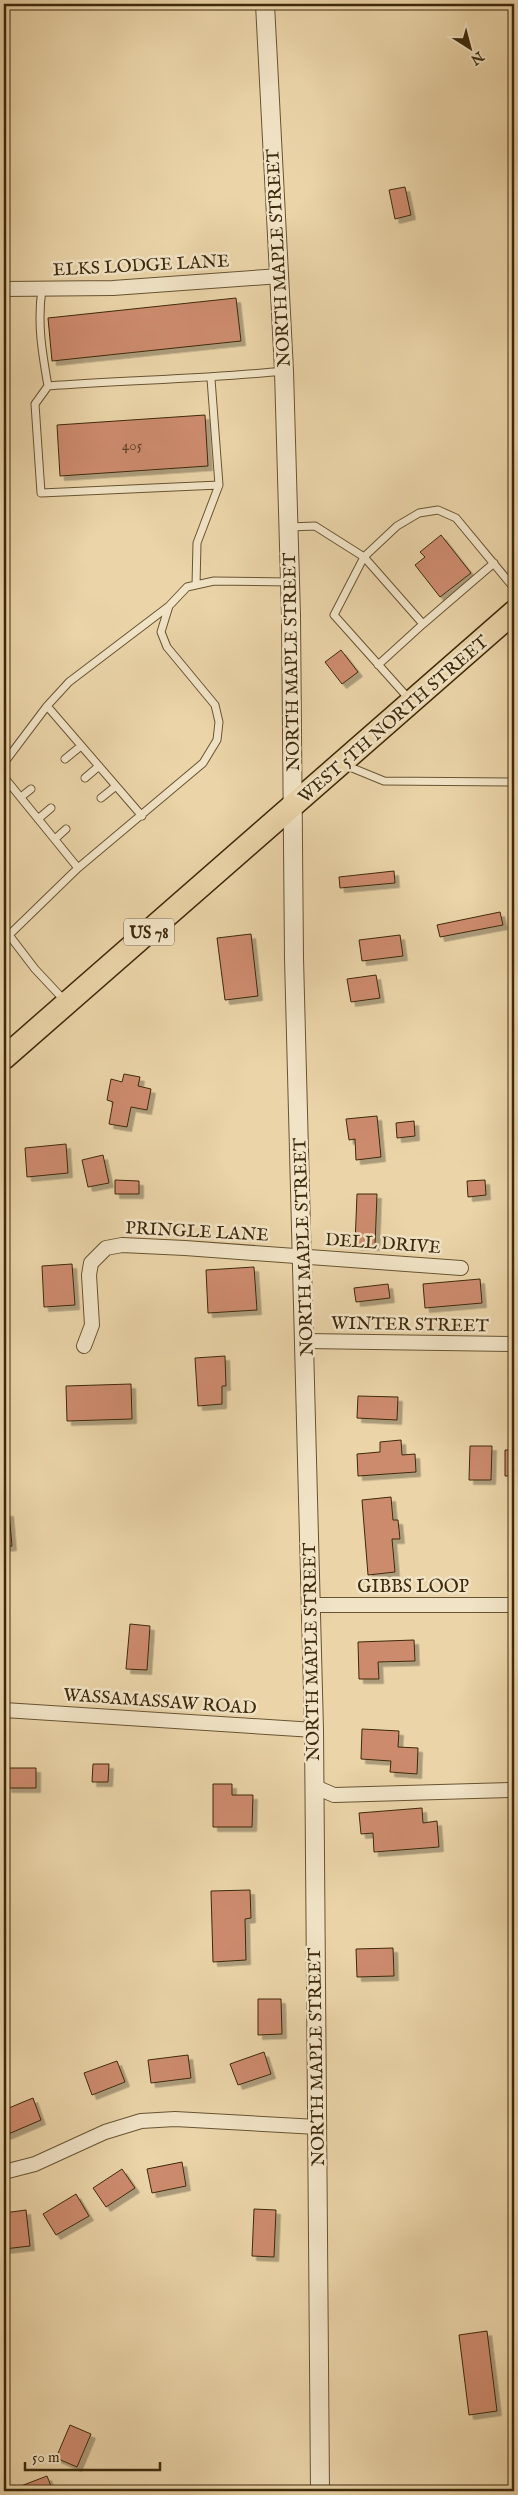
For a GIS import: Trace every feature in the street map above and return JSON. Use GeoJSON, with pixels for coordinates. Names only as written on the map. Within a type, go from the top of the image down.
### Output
{"type":"FeatureCollection","features":[{"type":"Feature","properties":{"kind":"main road","name":"WEST 5TH NORTH STREET"},"geometry":{"type":"LineString","coordinates":[[294,806],[514,612]]}},
{"type":"Feature","properties":{"kind":"main road","name":"US 78"},"geometry":{"type":"LineString","coordinates":[[4,1058],[294,806]]}},
{"type":"Feature","properties":{"kind":"street","name":"NORTH MAPLE STREET"},"geometry":{"type":"LineString","coordinates":[[266,4],[284,371],[290,582],[294,806],[294,958],[306,1341],[314,1730],[320,2491]]}},
{"type":"Feature","properties":{"kind":"street","name":"ELKS LODGE LANE"},"geometry":{"type":"LineString","coordinates":[[4,289],[113,288],[280,276]]}},
{"type":"Feature","properties":{"kind":"street","name":"PRINGLE LANE"},"geometry":{"type":"LineString","coordinates":[[84,1346],[92,1325],[88,1276],[91,1263],[106,1248],[122,1244],[302,1256]]}},
{"type":"Feature","properties":{"kind":"street","name":"DELL DRIVE"},"geometry":{"type":"LineString","coordinates":[[302,1256],[461,1268]]}},
{"type":"Feature","properties":{"kind":"street","name":"WINTER STREET"},"geometry":{"type":"LineString","coordinates":[[306,1341],[514,1344]]}},
{"type":"Feature","properties":{"kind":"street","name":"GIBBS LOOP"},"geometry":{"type":"LineString","coordinates":[[311,1605],[514,1605]]}},
{"type":"Feature","properties":{"kind":"street","name":"WASSAMASSAW ROAD"},"geometry":{"type":"LineString","coordinates":[[4,1710],[314,1730]]}},
{"type":"Feature","properties":{"kind":"street"},"geometry":{"type":"LineString","coordinates":[[313,1786],[334,1795],[514,1790]]}},
{"type":"Feature","properties":{"kind":"street"},"geometry":{"type":"LineString","coordinates":[[4,2172],[35,2164],[104,2132],[142,2121],[176,2119],[316,2127]]}},
{"type":"Feature","properties":{"kind":"lane"},"geometry":{"type":"LineString","coordinates":[[42,289],[38,313],[40,342],[48,386],[35,404],[41,493],[218,485]]}},
{"type":"Feature","properties":{"kind":"lane"},"geometry":{"type":"LineString","coordinates":[[48,386],[141,379],[211,379],[284,371]]}},
{"type":"Feature","properties":{"kind":"lane"},"geometry":{"type":"LineString","coordinates":[[196,585],[197,543],[218,485],[211,379]]}},
{"type":"Feature","properties":{"kind":"lane"},"geometry":{"type":"LineString","coordinates":[[412,703],[334,615],[364,556],[398,526],[419,513],[438,510],[456,518],[514,588]]}},
{"type":"Feature","properties":{"kind":"lane"},"geometry":{"type":"LineString","coordinates":[[288,527],[315,526],[364,556],[423,624]]}},
{"type":"Feature","properties":{"kind":"lane"},"geometry":{"type":"LineString","coordinates":[[378,665],[494,563]]}},
{"type":"Feature","properties":{"kind":"lane"},"geometry":{"type":"LineString","coordinates":[[4,763],[47,706],[69,682],[169,606],[187,587],[214,581],[290,582]]}},
{"type":"Feature","properties":{"kind":"lane"},"geometry":{"type":"LineString","coordinates":[[67,1004],[35,970],[9,935],[78,868],[203,763],[217,740],[219,722],[215,705],[168,647],[162,632],[169,606]]}},
{"type":"Feature","properties":{"kind":"lane"},"geometry":{"type":"LineString","coordinates":[[47,706],[142,816]]}},
{"type":"Feature","properties":{"kind":"lane"},"geometry":{"type":"LineString","coordinates":[[65,759],[81,746]]}},
{"type":"Feature","properties":{"kind":"lane"},"geometry":{"type":"LineString","coordinates":[[342,764],[384,781],[514,782]]}},
{"type":"Feature","properties":{"kind":"lane"},"geometry":{"type":"LineString","coordinates":[[85,778],[99,766]]}},
{"type":"Feature","properties":{"kind":"lane"},"geometry":{"type":"LineString","coordinates":[[4,777],[78,868]]}},
{"type":"Feature","properties":{"kind":"lane"},"geometry":{"type":"LineString","coordinates":[[101,798],[116,786]]}},
{"type":"Feature","properties":{"kind":"lane"},"geometry":{"type":"LineString","coordinates":[[21,797],[31,789]]}},
{"type":"Feature","properties":{"kind":"lane"},"geometry":{"type":"LineString","coordinates":[[38,819],[51,808]]}},
{"type":"Feature","properties":{"kind":"lane"},"geometry":{"type":"LineString","coordinates":[[55,839],[66,829]]}},
{"type":"Feature","properties":{"kind":"building"},"geometry":{"type":"Polygon","coordinates":[[[405,187],[411,215],[395,219],[389,190],[405,187]]]}},
{"type":"Feature","properties":{"kind":"building"},"geometry":{"type":"Polygon","coordinates":[[[236,298],[241,341],[52,361],[48,318],[236,298]]]}},
{"type":"Feature","properties":{"kind":"building"},"geometry":{"type":"Polygon","coordinates":[[[205,415],[208,466],[60,476],[57,425],[205,415]]]}},
{"type":"Feature","properties":{"kind":"building"},"geometry":{"type":"Polygon","coordinates":[[[441,535],[471,573],[440,597],[415,565],[425,557],[420,552],[441,535]]]}},
{"type":"Feature","properties":{"kind":"building"},"geometry":{"type":"Polygon","coordinates":[[[341,650],[358,672],[342,684],[325,662],[341,650]]]}},
{"type":"Feature","properties":{"kind":"building"},"geometry":{"type":"Polygon","coordinates":[[[394,871],[395,883],[340,888],[339,877],[394,871]]]}},
{"type":"Feature","properties":{"kind":"building"},"geometry":{"type":"Polygon","coordinates":[[[500,912],[503,925],[440,937],[437,925],[500,912]]]}},
{"type":"Feature","properties":{"kind":"building"},"geometry":{"type":"Polygon","coordinates":[[[251,934],[258,996],[225,1000],[217,938],[251,934]]]}},
{"type":"Feature","properties":{"kind":"building"},"geometry":{"type":"Polygon","coordinates":[[[400,935],[403,956],[362,961],[359,940],[400,935]]]}},
{"type":"Feature","properties":{"kind":"building"},"geometry":{"type":"Polygon","coordinates":[[[376,975],[380,998],[351,1002],[347,979],[376,975]]]}},
{"type":"Feature","properties":{"kind":"building"},"geometry":{"type":"Polygon","coordinates":[[[124,1074],[140,1077],[138,1086],[151,1089],[147,1110],[131,1107],[127,1127],[109,1124],[113,1102],[107,1100],[111,1079],[122,1082],[124,1074]]]}},
{"type":"Feature","properties":{"kind":"building"},"geometry":{"type":"Polygon","coordinates":[[[377,1116],[381,1157],[356,1160],[355,1139],[349,1140],[346,1119],[377,1116]]]}},
{"type":"Feature","properties":{"kind":"building"},"geometry":{"type":"Polygon","coordinates":[[[414,1121],[415,1136],[397,1138],[396,1123],[414,1121]]]}},
{"type":"Feature","properties":{"kind":"building"},"geometry":{"type":"Polygon","coordinates":[[[66,1144],[68,1173],[27,1177],[25,1148],[66,1144]]]}},
{"type":"Feature","properties":{"kind":"building"},"geometry":{"type":"Polygon","coordinates":[[[103,1155],[109,1183],[88,1187],[82,1160],[103,1155]]]}},
{"type":"Feature","properties":{"kind":"building"},"geometry":{"type":"Polygon","coordinates":[[[115,1180],[139,1181],[139,1194],[115,1194],[115,1180]]]}},
{"type":"Feature","properties":{"kind":"building"},"geometry":{"type":"Polygon","coordinates":[[[485,1180],[486,1195],[468,1197],[467,1181],[485,1180]]]}},
{"type":"Feature","properties":{"kind":"building"},"geometry":{"type":"Polygon","coordinates":[[[357,1194],[377,1194],[375,1246],[355,1245],[357,1194]]]}},
{"type":"Feature","properties":{"kind":"building"},"geometry":{"type":"Polygon","coordinates":[[[72,1264],[75,1305],[44,1307],[42,1266],[72,1264]]]}},
{"type":"Feature","properties":{"kind":"building"},"geometry":{"type":"Polygon","coordinates":[[[254,1267],[257,1310],[208,1313],[206,1270],[254,1267]]]}},
{"type":"Feature","properties":{"kind":"building"},"geometry":{"type":"Polygon","coordinates":[[[480,1279],[482,1303],[425,1308],[423,1284],[480,1279]]]}},
{"type":"Feature","properties":{"kind":"building"},"geometry":{"type":"Polygon","coordinates":[[[388,1284],[390,1298],[356,1302],[354,1288],[388,1284]]]}},
{"type":"Feature","properties":{"kind":"building"},"geometry":{"type":"Polygon","coordinates":[[[510,1285],[514,1285],[514,1307],[510,1307],[510,1285]]]}},
{"type":"Feature","properties":{"kind":"building"},"geometry":{"type":"Polygon","coordinates":[[[225,1356],[226,1386],[222,1386],[222,1404],[198,1406],[195,1358],[225,1356]]]}},
{"type":"Feature","properties":{"kind":"building"},"geometry":{"type":"Polygon","coordinates":[[[131,1384],[132,1419],[67,1421],[66,1386],[131,1384]]]}},
{"type":"Feature","properties":{"kind":"building"},"geometry":{"type":"Polygon","coordinates":[[[358,1396],[398,1397],[397,1420],[357,1418],[358,1396]]]}},
{"type":"Feature","properties":{"kind":"building"},"geometry":{"type":"Polygon","coordinates":[[[401,1440],[402,1455],[415,1454],[416,1472],[358,1476],[357,1454],[380,1452],[380,1442],[401,1440]]]}},
{"type":"Feature","properties":{"kind":"building"},"geometry":{"type":"Polygon","coordinates":[[[470,1446],[492,1446],[491,1480],[469,1480],[470,1446]]]}},
{"type":"Feature","properties":{"kind":"building"},"geometry":{"type":"Polygon","coordinates":[[[505,1450],[514,1450],[514,1476],[505,1476],[505,1450]]]}},
{"type":"Feature","properties":{"kind":"building"},"geometry":{"type":"Polygon","coordinates":[[[391,1497],[393,1520],[398,1520],[400,1539],[392,1539],[395,1572],[368,1575],[362,1500],[391,1497]]]}},
{"type":"Feature","properties":{"kind":"building"},"geometry":{"type":"Polygon","coordinates":[[[4,1512],[9,1512],[12,1546],[4,1547],[4,1512]]]}},
{"type":"Feature","properties":{"kind":"building"},"geometry":{"type":"Polygon","coordinates":[[[130,1624],[150,1626],[147,1670],[126,1669],[130,1624]]]}},
{"type":"Feature","properties":{"kind":"building"},"geometry":{"type":"Polygon","coordinates":[[[414,1640],[415,1661],[378,1662],[379,1679],[359,1679],[358,1642],[414,1640]]]}},
{"type":"Feature","properties":{"kind":"building"},"geometry":{"type":"Polygon","coordinates":[[[362,1729],[399,1731],[398,1747],[418,1748],[417,1774],[390,1772],[391,1761],[361,1759],[362,1729]]]}},
{"type":"Feature","properties":{"kind":"building"},"geometry":{"type":"Polygon","coordinates":[[[93,1764],[109,1764],[108,1782],[92,1782],[93,1764]]]}},
{"type":"Feature","properties":{"kind":"building"},"geometry":{"type":"Polygon","coordinates":[[[7,1768],[36,1768],[36,1788],[7,1788],[7,1768]]]}},
{"type":"Feature","properties":{"kind":"building"},"geometry":{"type":"Polygon","coordinates":[[[213,1784],[232,1784],[232,1795],[253,1795],[252,1827],[213,1827],[213,1784]]]}},
{"type":"Feature","properties":{"kind":"building"},"geometry":{"type":"Polygon","coordinates":[[[422,1808],[423,1823],[437,1821],[439,1847],[374,1852],[373,1833],[361,1834],[359,1813],[422,1808]]]}},
{"type":"Feature","properties":{"kind":"building"},"geometry":{"type":"Polygon","coordinates":[[[250,1890],[251,1918],[245,1919],[246,1960],[213,1962],[211,1891],[250,1890]]]}},
{"type":"Feature","properties":{"kind":"building"},"geometry":{"type":"Polygon","coordinates":[[[393,1948],[394,1976],[357,1977],[356,1949],[393,1948]]]}},
{"type":"Feature","properties":{"kind":"building"},"geometry":{"type":"Polygon","coordinates":[[[258,1999],[281,1999],[282,2034],[258,2035],[258,1999]]]}},
{"type":"Feature","properties":{"kind":"building"},"geometry":{"type":"Polygon","coordinates":[[[264,2052],[271,2074],[238,2085],[230,2064],[264,2052]]]}},
{"type":"Feature","properties":{"kind":"building"},"geometry":{"type":"Polygon","coordinates":[[[188,2055],[191,2078],[151,2083],[148,2060],[188,2055]]]}},
{"type":"Feature","properties":{"kind":"building"},"geometry":{"type":"Polygon","coordinates":[[[117,2061],[125,2082],[92,2095],[84,2073],[117,2061]]]}},
{"type":"Feature","properties":{"kind":"building"},"geometry":{"type":"Polygon","coordinates":[[[33,2098],[41,2120],[6,2135],[4,2110],[33,2098]]]}},
{"type":"Feature","properties":{"kind":"building"},"geometry":{"type":"Polygon","coordinates":[[[182,2162],[186,2186],[152,2193],[147,2169],[182,2162]]]}},
{"type":"Feature","properties":{"kind":"building"},"geometry":{"type":"Polygon","coordinates":[[[122,2169],[135,2188],[106,2207],[93,2188],[122,2169]]]}},
{"type":"Feature","properties":{"kind":"building"},"geometry":{"type":"Polygon","coordinates":[[[76,2194],[89,2216],[56,2235],[43,2214],[76,2194]]]}},
{"type":"Feature","properties":{"kind":"building"},"geometry":{"type":"Polygon","coordinates":[[[254,2209],[276,2210],[274,2257],[252,2256],[254,2209]]]}},
{"type":"Feature","properties":{"kind":"building"},"geometry":{"type":"Polygon","coordinates":[[[26,2210],[30,2246],[4,2249],[4,2213],[26,2210]]]}},
{"type":"Feature","properties":{"kind":"building"},"geometry":{"type":"Polygon","coordinates":[[[487,2331],[497,2411],[469,2415],[459,2335],[487,2331]]]}},
{"type":"Feature","properties":{"kind":"building"},"geometry":{"type":"Polygon","coordinates":[[[70,2425],[91,2434],[77,2467],[56,2458],[70,2425]]]}},
{"type":"Feature","properties":{"kind":"building"},"geometry":{"type":"Polygon","coordinates":[[[47,2476],[53,2491],[13,2491],[13,2489],[47,2476]]]}}]}
